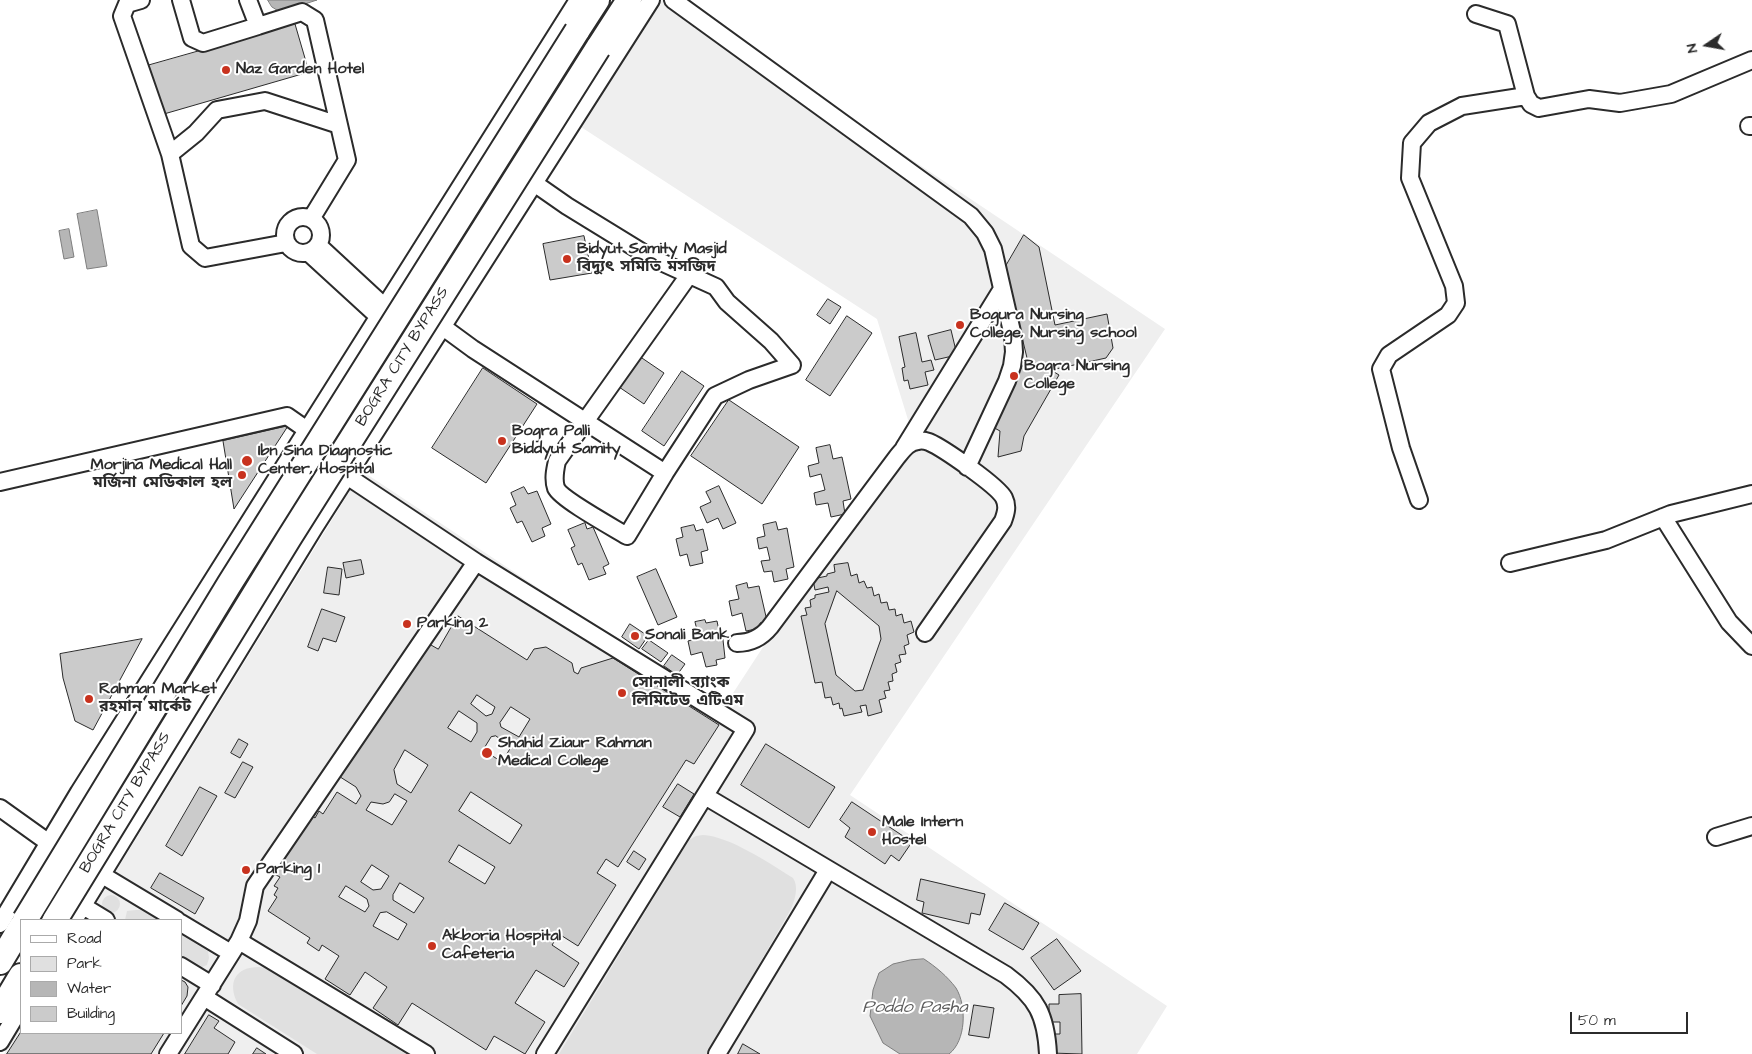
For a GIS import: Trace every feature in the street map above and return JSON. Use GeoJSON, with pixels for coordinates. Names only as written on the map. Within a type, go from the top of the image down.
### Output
{"type":"FeatureCollection","features":[{"type":"Feature","properties":{"kind":"highway","name":"BOGRA CITY BYPASS"},"geometry":{"type":"LineString","coordinates":[[26,919],[230,583],[597,0]]}},
{"type":"Feature","properties":{"kind":"highway","name":"BOGRA CITY BYPASS"},"geometry":{"type":"LineString","coordinates":[[56,919],[289,538],[629,0]]}},
{"type":"Feature","properties":{"kind":"highway"},"geometry":{"type":"LineString","coordinates":[[0,962],[20,929]]}},
{"type":"Feature","properties":{"kind":"highway"},"geometry":{"type":"LineString","coordinates":[[0,1011],[20,978]]}},
{"type":"Feature","properties":{"kind":"street"},"geometry":{"type":"LineString","coordinates":[[141,0],[127,4],[122,16],[170,154],[191,246],[205,258],[286,243]]}},
{"type":"Feature","properties":{"kind":"street"},"geometry":{"type":"LineString","coordinates":[[182,0],[192,38],[203,43],[302,12],[316,20],[347,160],[311,219]]}},
{"type":"Feature","properties":{"kind":"street"},"geometry":{"type":"LineString","coordinates":[[248,0],[258,26]]}},
{"type":"Feature","properties":{"kind":"street"},"geometry":{"type":"LineString","coordinates":[[0,924],[79,792],[578,0]]}},
{"type":"Feature","properties":{"kind":"street"},"geometry":{"type":"LineString","coordinates":[[75,919],[347,476],[651,0]]}},
{"type":"Feature","properties":{"kind":"street"},"geometry":{"type":"LineString","coordinates":[[673,0],[972,216],[985,232],[991,243],[1013,340],[1012,366],[1007,381],[967,467]]}},
{"type":"Feature","properties":{"kind":"street"},"geometry":{"type":"LineString","coordinates":[[1476,14],[1507,24],[1526,96],[1531,104],[1539,108],[1589,99],[1620,103],[1671,94],[1752,60]]}},
{"type":"Feature","properties":{"kind":"street"},"geometry":{"type":"LineString","coordinates":[[1419,500],[1401,448],[1381,369],[1389,355],[1448,315],[1456,303],[1454,286],[1410,178],[1412,143],[1429,123],[1462,106],[1526,96]]}},
{"type":"Feature","properties":{"kind":"street"},"geometry":{"type":"LineString","coordinates":[[170,154],[196,132],[217,110],[264,101],[339,125]]}},
{"type":"Feature","properties":{"kind":"street"},"geometry":{"type":"LineString","coordinates":[[534,183],[567,206],[650,257],[716,287],[727,302],[771,341],[792,366],[749,380],[715,396],[627,536],[560,494],[554,480],[557,461],[689,275]]}},
{"type":"Feature","properties":{"kind":"street"},"geometry":{"type":"LineString","coordinates":[[300,217],[316,222],[321,233],[313,249],[303,253],[293,251],[286,243],[285,232],[290,222],[300,217]]}},
{"type":"Feature","properties":{"kind":"street"},"geometry":{"type":"LineString","coordinates":[[313,249],[382,312]]}},
{"type":"Feature","properties":{"kind":"street"},"geometry":{"type":"LineString","coordinates":[[737,643],[748,642],[758,638],[770,628],[904,448],[1002,289]]}},
{"type":"Feature","properties":{"kind":"street"},"geometry":{"type":"LineString","coordinates":[[442,327],[665,473]]}},
{"type":"Feature","properties":{"kind":"street"},"geometry":{"type":"LineString","coordinates":[[0,482],[288,416],[308,430]]}},
{"type":"Feature","properties":{"kind":"street"},"geometry":{"type":"LineString","coordinates":[[904,448],[913,442],[926,441],[967,467],[999,491],[1005,501],[1006,514],[1003,521],[925,633]]}},
{"type":"Feature","properties":{"kind":"street"},"geometry":{"type":"LineString","coordinates":[[347,476],[476,562],[746,729],[545,1054]]}},
{"type":"Feature","properties":{"kind":"street"},"geometry":{"type":"LineString","coordinates":[[1510,563],[1606,540],[1663,517],[1752,494]]}},
{"type":"Feature","properties":{"kind":"street"},"geometry":{"type":"LineString","coordinates":[[1663,517],[1729,622],[1752,646]]}},
{"type":"Feature","properties":{"kind":"street"},"geometry":{"type":"LineString","coordinates":[[182,1032],[235,947],[248,921],[255,886],[476,562]]}},
{"type":"Feature","properties":{"kind":"street"},"geometry":{"type":"LineString","coordinates":[[705,796],[1006,975],[1023,987],[1038,1008],[1045,1032],[1048,1054]]}},
{"type":"Feature","properties":{"kind":"street"},"geometry":{"type":"LineString","coordinates":[[0,808],[49,843],[175,919]]}},
{"type":"Feature","properties":{"kind":"street"},"geometry":{"type":"LineString","coordinates":[[1716,837],[1752,826]]}},
{"type":"Feature","properties":{"kind":"street"},"geometry":{"type":"LineString","coordinates":[[716,1054],[828,870]]}},
{"type":"Feature","properties":{"kind":"street"},"geometry":{"type":"LineString","coordinates":[[83,906],[104,919]]}},
{"type":"Feature","properties":{"kind":"street"},"geometry":{"type":"LineString","coordinates":[[182,923],[235,947],[426,1054]]}},
{"type":"Feature","properties":{"kind":"street"},"geometry":{"type":"LineString","coordinates":[[182,967],[208,991],[294,1054]]}},
{"type":"Feature","properties":{"kind":"street"},"geometry":{"type":"LineString","coordinates":[[0,1042],[20,1009]]}},
{"type":"Feature","properties":{"kind":"street"},"geometry":{"type":"LineString","coordinates":[[168,1054],[181,1034]]}},
{"type":"Feature","properties":{"kind":"shaded area","name":"Shahid Ziaur Rahman Medical College"},"geometry":{"type":"Polygon","coordinates":[[[662,0],[673,0],[1165,329],[850,795],[1167,1006],[1137,1054],[4,1054],[20,1028],[20,1034],[182,1034],[182,919],[87,919],[362,471],[722,710],[909,423],[877,319],[581,127],[662,0]]]}},
{"type":"Feature","properties":{"kind":"green space"},"geometry":{"type":"Polygon","coordinates":[[[703,835],[725,840],[762,859],[793,878],[796,889],[791,909],[707,1054],[559,1054],[689,840],[703,835]]]}},
{"type":"Feature","properties":{"kind":"green space"},"geometry":{"type":"Polygon","coordinates":[[[111,895],[117,898],[120,904],[117,910],[111,913],[105,910],[102,904],[105,898],[111,895]]]}},
{"type":"Feature","properties":{"kind":"green space"},"geometry":{"type":"Polygon","coordinates":[[[141,910],[156,919],[125,919],[127,911],[141,910]]]}},
{"type":"Feature","properties":{"kind":"green space"},"geometry":{"type":"Polygon","coordinates":[[[182,936],[208,951],[207,965],[197,969],[182,961],[182,936]]]}},
{"type":"Feature","properties":{"kind":"green space"},"geometry":{"type":"Polygon","coordinates":[[[259,967],[266,968],[406,1054],[317,1054],[238,1004],[233,989],[235,978],[244,970],[259,967]]]}},
{"type":"Feature","properties":{"kind":"water"},"geometry":{"type":"Polygon","coordinates":[[[268,0],[317,0],[280,12],[272,7],[268,0]]]}},
{"type":"Feature","properties":{"kind":"water"},"geometry":{"type":"Polygon","coordinates":[[[97,210],[107,266],[87,269],[77,214],[97,210]]]}},
{"type":"Feature","properties":{"kind":"water"},"geometry":{"type":"Polygon","coordinates":[[[69,229],[74,257],[64,259],[59,231],[69,229]]]}},
{"type":"Feature","properties":{"kind":"water","name":"Poddo Pasha"},"geometry":{"type":"Polygon","coordinates":[[[924,959],[953,984],[960,995],[963,1013],[962,1032],[955,1048],[949,1054],[900,1054],[883,1043],[870,1016],[873,990],[879,973],[893,964],[924,959]]]}},
{"type":"Feature","properties":{"kind":"building","name":"Naz Garden Hotel"},"geometry":{"type":"Polygon","coordinates":[[[295,24],[309,72],[157,116],[143,67],[295,24]]]}},
{"type":"Feature","properties":{"kind":"building"},"geometry":{"type":"Polygon","coordinates":[[[1024,235],[1039,247],[1055,325],[1107,314],[1113,348],[1106,358],[1051,370],[1059,375],[1024,436],[1021,451],[998,457],[1000,431],[989,425],[1027,358],[1021,333],[1016,334],[1003,271],[1024,235]]]}},
{"type":"Feature","properties":{"kind":"building","name":"Bidyut Samity Masjid বিদ্যুৎ সমিতি মসজিদ"},"geometry":{"type":"Polygon","coordinates":[[[584,236],[592,273],[550,280],[543,244],[584,236]]]}},
{"type":"Feature","properties":{"kind":"building"},"geometry":{"type":"Polygon","coordinates":[[[828,299],[841,307],[830,324],[817,315],[828,299]]]}},
{"type":"Feature","properties":{"kind":"building"},"geometry":{"type":"Polygon","coordinates":[[[847,316],[872,333],[830,396],[806,380],[847,316]]]}},
{"type":"Feature","properties":{"kind":"building"},"geometry":{"type":"Polygon","coordinates":[[[951,330],[957,355],[935,360],[928,336],[951,330]]]}},
{"type":"Feature","properties":{"kind":"building"},"geometry":{"type":"Polygon","coordinates":[[[916,333],[922,362],[931,360],[934,370],[925,372],[928,385],[910,389],[908,380],[904,381],[902,368],[905,367],[899,337],[916,333]]]}},
{"type":"Feature","properties":{"kind":"building"},"geometry":{"type":"Polygon","coordinates":[[[639,356],[664,373],[644,404],[619,387],[639,356]]]}},
{"type":"Feature","properties":{"kind":"building"},"geometry":{"type":"Polygon","coordinates":[[[483,368],[537,404],[486,483],[432,448],[483,368]]]}},
{"type":"Feature","properties":{"kind":"building"},"geometry":{"type":"Polygon","coordinates":[[[682,371],[704,386],[664,446],[642,431],[682,371]]]}},
{"type":"Feature","properties":{"kind":"building"},"geometry":{"type":"Polygon","coordinates":[[[729,400],[799,447],[762,504],[691,456],[729,400]]]}},
{"type":"Feature","properties":{"kind":"building","name":"Morjina Medical Hall মর্জিনা মেডিকাল হল"},"geometry":{"type":"Polygon","coordinates":[[[288,426],[234,509],[223,441],[288,426]]]}},
{"type":"Feature","properties":{"kind":"building"},"geometry":{"type":"Polygon","coordinates":[[[830,445],[833,459],[842,457],[851,499],[843,501],[845,514],[831,517],[828,503],[816,505],[814,493],[825,490],[821,474],[810,477],[808,466],[819,463],[816,448],[830,445]]]}},
{"type":"Feature","properties":{"kind":"building"},"geometry":{"type":"Polygon","coordinates":[[[719,486],[736,523],[723,529],[718,518],[707,523],[700,507],[711,502],[706,492],[719,486]]]}},
{"type":"Feature","properties":{"kind":"building"},"geometry":{"type":"Polygon","coordinates":[[[524,487],[528,494],[537,491],[551,524],[542,528],[545,536],[532,542],[522,521],[517,523],[510,508],[516,505],[511,493],[524,487]]]}},
{"type":"Feature","properties":{"kind":"building"},"geometry":{"type":"Polygon","coordinates":[[[776,522],[778,530],[787,528],[794,567],[786,569],[788,579],[774,582],[772,571],[764,572],[761,561],[770,560],[767,547],[759,549],[757,538],[765,536],[763,525],[776,522]]]}},
{"type":"Feature","properties":{"kind":"building"},"geometry":{"type":"Polygon","coordinates":[[[585,523],[587,529],[593,527],[609,564],[603,567],[606,574],[589,580],[582,563],[578,565],[571,548],[575,546],[568,530],[585,523]]]}},
{"type":"Feature","properties":{"kind":"building"},"geometry":{"type":"Polygon","coordinates":[[[694,525],[696,531],[703,529],[708,550],[701,552],[703,563],[690,566],[687,554],[680,556],[676,539],[683,537],[681,528],[694,525]]]}},
{"type":"Feature","properties":{"kind":"building"},"geometry":{"type":"Polygon","coordinates":[[[361,560],[364,574],[346,578],[343,563],[361,560]]]}},
{"type":"Feature","properties":{"kind":"building"},"geometry":{"type":"Polygon","coordinates":[[[848,563],[851,576],[857,574],[859,583],[864,581],[867,588],[872,587],[874,596],[879,594],[881,603],[887,602],[889,610],[895,609],[896,616],[902,614],[904,623],[911,621],[914,632],[907,635],[909,644],[904,646],[906,654],[899,655],[901,662],[895,664],[897,672],[892,674],[893,681],[888,682],[890,690],[884,691],[886,698],[879,700],[882,712],[868,716],[866,705],[860,706],[862,712],[844,716],[839,703],[833,705],[831,697],[825,698],[822,682],[815,683],[801,616],[807,615],[805,608],[811,607],[810,600],[815,598],[815,595],[829,592],[828,587],[815,590],[813,579],[835,572],[834,565],[848,563]],[[837,591],[825,624],[836,675],[855,691],[863,690],[881,639],[879,626],[837,591]]]}},
{"type":"Feature","properties":{"kind":"building"},"geometry":{"type":"Polygon","coordinates":[[[328,567],[342,569],[339,595],[324,593],[328,567]]]}},
{"type":"Feature","properties":{"kind":"building"},"geometry":{"type":"Polygon","coordinates":[[[656,569],[677,617],[658,625],[637,577],[656,569]]]}},
{"type":"Feature","properties":{"kind":"building"},"geometry":{"type":"Polygon","coordinates":[[[747,583],[748,588],[759,586],[767,621],[760,623],[761,628],[746,631],[742,613],[732,616],[729,601],[739,599],[736,586],[747,583]]]}},
{"type":"Feature","properties":{"kind":"building"},"geometry":{"type":"Polygon","coordinates":[[[322,609],[345,617],[336,642],[323,638],[318,651],[308,647],[322,609]]]}},
{"type":"Feature","properties":{"kind":"building"},"geometry":{"type":"Polygon","coordinates":[[[458,616],[527,660],[534,649],[546,647],[572,663],[574,672],[578,674],[581,668],[613,658],[719,725],[694,764],[686,760],[618,867],[606,859],[597,873],[616,885],[578,946],[559,934],[552,945],[579,963],[564,987],[536,970],[515,1003],[545,1022],[525,1054],[494,1036],[486,1050],[412,1003],[398,1025],[373,1008],[387,987],[365,972],[350,995],[325,979],[339,956],[322,945],[319,951],[307,943],[310,938],[268,911],[277,897],[274,895],[278,888],[274,886],[280,877],[274,874],[311,815],[315,818],[319,811],[323,814],[337,792],[356,804],[361,796],[356,787],[326,768],[346,737],[358,745],[424,641],[438,649],[458,616]],[[477,695],[471,704],[486,716],[492,714],[495,707],[477,695]],[[511,707],[500,723],[501,727],[519,737],[530,719],[511,707]],[[459,711],[448,728],[471,742],[477,732],[477,723],[459,711]],[[496,736],[491,737],[483,750],[502,762],[511,747],[496,736]],[[405,750],[394,770],[397,784],[411,793],[428,765],[405,750]],[[471,792],[459,811],[510,844],[522,825],[471,792]],[[395,794],[389,802],[383,804],[371,802],[366,810],[392,825],[407,801],[395,794]],[[459,845],[449,862],[485,884],[495,867],[459,845]],[[372,865],[361,882],[373,890],[381,889],[389,876],[372,865]],[[400,883],[393,895],[393,900],[414,913],[424,898],[400,883]],[[346,886],[339,897],[365,912],[369,906],[367,899],[346,886]],[[387,912],[380,913],[373,926],[398,940],[407,924],[387,912]]]}},
{"type":"Feature","properties":{"kind":"building"},"geometry":{"type":"Polygon","coordinates":[[[705,620],[706,623],[717,621],[719,631],[722,631],[725,658],[716,660],[717,665],[706,667],[702,652],[691,655],[688,641],[699,638],[695,622],[705,620]]]}},
{"type":"Feature","properties":{"kind":"building","name":"Sonali Bank"},"geometry":{"type":"Polygon","coordinates":[[[630,624],[648,636],[639,649],[622,637],[630,624]]]}},
{"type":"Feature","properties":{"kind":"building","name":"Rahman Market রহমান মার্কেট"},"geometry":{"type":"Polygon","coordinates":[[[142,639],[93,730],[75,721],[63,678],[60,654],[142,639]]]}},
{"type":"Feature","properties":{"kind":"building"},"geometry":{"type":"Polygon","coordinates":[[[649,640],[668,653],[661,662],[642,649],[649,640]]]}},
{"type":"Feature","properties":{"kind":"building"},"geometry":{"type":"Polygon","coordinates":[[[672,655],[685,664],[677,675],[664,666],[672,655]]]}},
{"type":"Feature","properties":{"kind":"building"},"geometry":{"type":"Polygon","coordinates":[[[239,739],[248,744],[240,758],[231,753],[239,739]]]}},
{"type":"Feature","properties":{"kind":"building"},"geometry":{"type":"Polygon","coordinates":[[[766,744],[835,787],[809,828],[741,785],[766,744]]]}},
{"type":"Feature","properties":{"kind":"building"},"geometry":{"type":"Polygon","coordinates":[[[243,762],[253,767],[235,798],[225,793],[243,762]]]}},
{"type":"Feature","properties":{"kind":"building"},"geometry":{"type":"Polygon","coordinates":[[[678,784],[694,794],[680,817],[663,807],[678,784]]]}},
{"type":"Feature","properties":{"kind":"building"},"geometry":{"type":"Polygon","coordinates":[[[200,787],[217,796],[182,856],[166,846],[200,787]]]}},
{"type":"Feature","properties":{"kind":"building","name":"Male Intern Hostel"},"geometry":{"type":"Polygon","coordinates":[[[852,802],[912,842],[899,861],[891,855],[885,864],[845,837],[850,828],[840,820],[852,802]]]}},
{"type":"Feature","properties":{"kind":"building"},"geometry":{"type":"Polygon","coordinates":[[[634,851],[646,859],[639,870],[627,862],[634,851]]]}},
{"type":"Feature","properties":{"kind":"building"},"geometry":{"type":"Polygon","coordinates":[[[160,873],[204,898],[195,914],[151,888],[160,873]]]}},
{"type":"Feature","properties":{"kind":"building"},"geometry":{"type":"Polygon","coordinates":[[[921,879],[985,894],[980,915],[971,913],[969,924],[922,913],[924,902],[917,900],[921,879]]]}},
{"type":"Feature","properties":{"kind":"building"},"geometry":{"type":"Polygon","coordinates":[[[1005,903],[1039,923],[1023,950],[989,930],[1005,903]]]}},
{"type":"Feature","properties":{"kind":"building"},"geometry":{"type":"Polygon","coordinates":[[[1057,939],[1081,971],[1054,990],[1031,958],[1057,939]]]}},
{"type":"Feature","properties":{"kind":"building"},"geometry":{"type":"Polygon","coordinates":[[[182,980],[188,987],[187,996],[182,1004],[182,980]]]}},
{"type":"Feature","properties":{"kind":"building"},"geometry":{"type":"Polygon","coordinates":[[[1081,994],[1082,1054],[1051,1053],[1051,1034],[1060,1034],[1060,1022],[1049,1022],[1049,1004],[1059,1004],[1059,995],[1081,994]]]}},
{"type":"Feature","properties":{"kind":"building"},"geometry":{"type":"Polygon","coordinates":[[[974,1005],[994,1008],[989,1038],[969,1035],[974,1005]]]}},
{"type":"Feature","properties":{"kind":"building"},"geometry":{"type":"Polygon","coordinates":[[[209,1015],[219,1021],[214,1028],[235,1042],[228,1054],[185,1054],[209,1015]]]}},
{"type":"Feature","properties":{"kind":"building"},"geometry":{"type":"Polygon","coordinates":[[[20,1034],[163,1034],[151,1054],[7,1054],[20,1034]]]}},
{"type":"Feature","properties":{"kind":"building"},"geometry":{"type":"Polygon","coordinates":[[[743,1044],[760,1054],[738,1054],[743,1044]]]}},
{"type":"Feature","properties":{"kind":"building"},"geometry":{"type":"Polygon","coordinates":[[[257,1048],[266,1054],[253,1054],[257,1048]]]}},
{"type":"Feature","properties":{"kind":"place","name":"Naz Garden Hotel"},"geometry":{"type":"Point","coordinates":[226,70]}},
{"type":"Feature","properties":{"kind":"place","name":"Bidyut Samity Masjid বিদ্যুৎ সমিতি মসজিদ"},"geometry":{"type":"Point","coordinates":[567,259]}},
{"type":"Feature","properties":{"kind":"place","name":"Bogura Nursing College, Nursing school"},"geometry":{"type":"Point","coordinates":[960,325]}},
{"type":"Feature","properties":{"kind":"place","name":"Bogra Nursing College"},"geometry":{"type":"Point","coordinates":[1014,376]}},
{"type":"Feature","properties":{"kind":"place","name":"Bogra Palli Biddyut Samity"},"geometry":{"type":"Point","coordinates":[502,441]}},
{"type":"Feature","properties":{"kind":"place","name":"Ibn Sina Diagnostic Center, Hospital"},"geometry":{"type":"Point","coordinates":[247,461]}},
{"type":"Feature","properties":{"kind":"place","name":"Morjina Medical Hall মর্জিনা মেডিকাল হল"},"geometry":{"type":"Point","coordinates":[242,475]}},
{"type":"Feature","properties":{"kind":"place","name":"Parking 2"},"geometry":{"type":"Point","coordinates":[407,624]}},
{"type":"Feature","properties":{"kind":"place","name":"Sonali Bank"},"geometry":{"type":"Point","coordinates":[635,636]}},
{"type":"Feature","properties":{"kind":"place","name":"সোনালী ব্যাংক লিমিটেড এটিএম"},"geometry":{"type":"Point","coordinates":[622,693]}},
{"type":"Feature","properties":{"kind":"place","name":"Rahman Market রহমান মার্কেট"},"geometry":{"type":"Point","coordinates":[89,699]}},
{"type":"Feature","properties":{"kind":"place","name":"Shahid Ziaur Rahman Medical College"},"geometry":{"type":"Point","coordinates":[487,753]}},
{"type":"Feature","properties":{"kind":"place","name":"Male Intern Hostel"},"geometry":{"type":"Point","coordinates":[872,832]}},
{"type":"Feature","properties":{"kind":"place","name":"Parking 1"},"geometry":{"type":"Point","coordinates":[246,870]}},
{"type":"Feature","properties":{"kind":"place","name":"Akboria Hospital Cafeteria"},"geometry":{"type":"Point","coordinates":[432,946]}}]}
